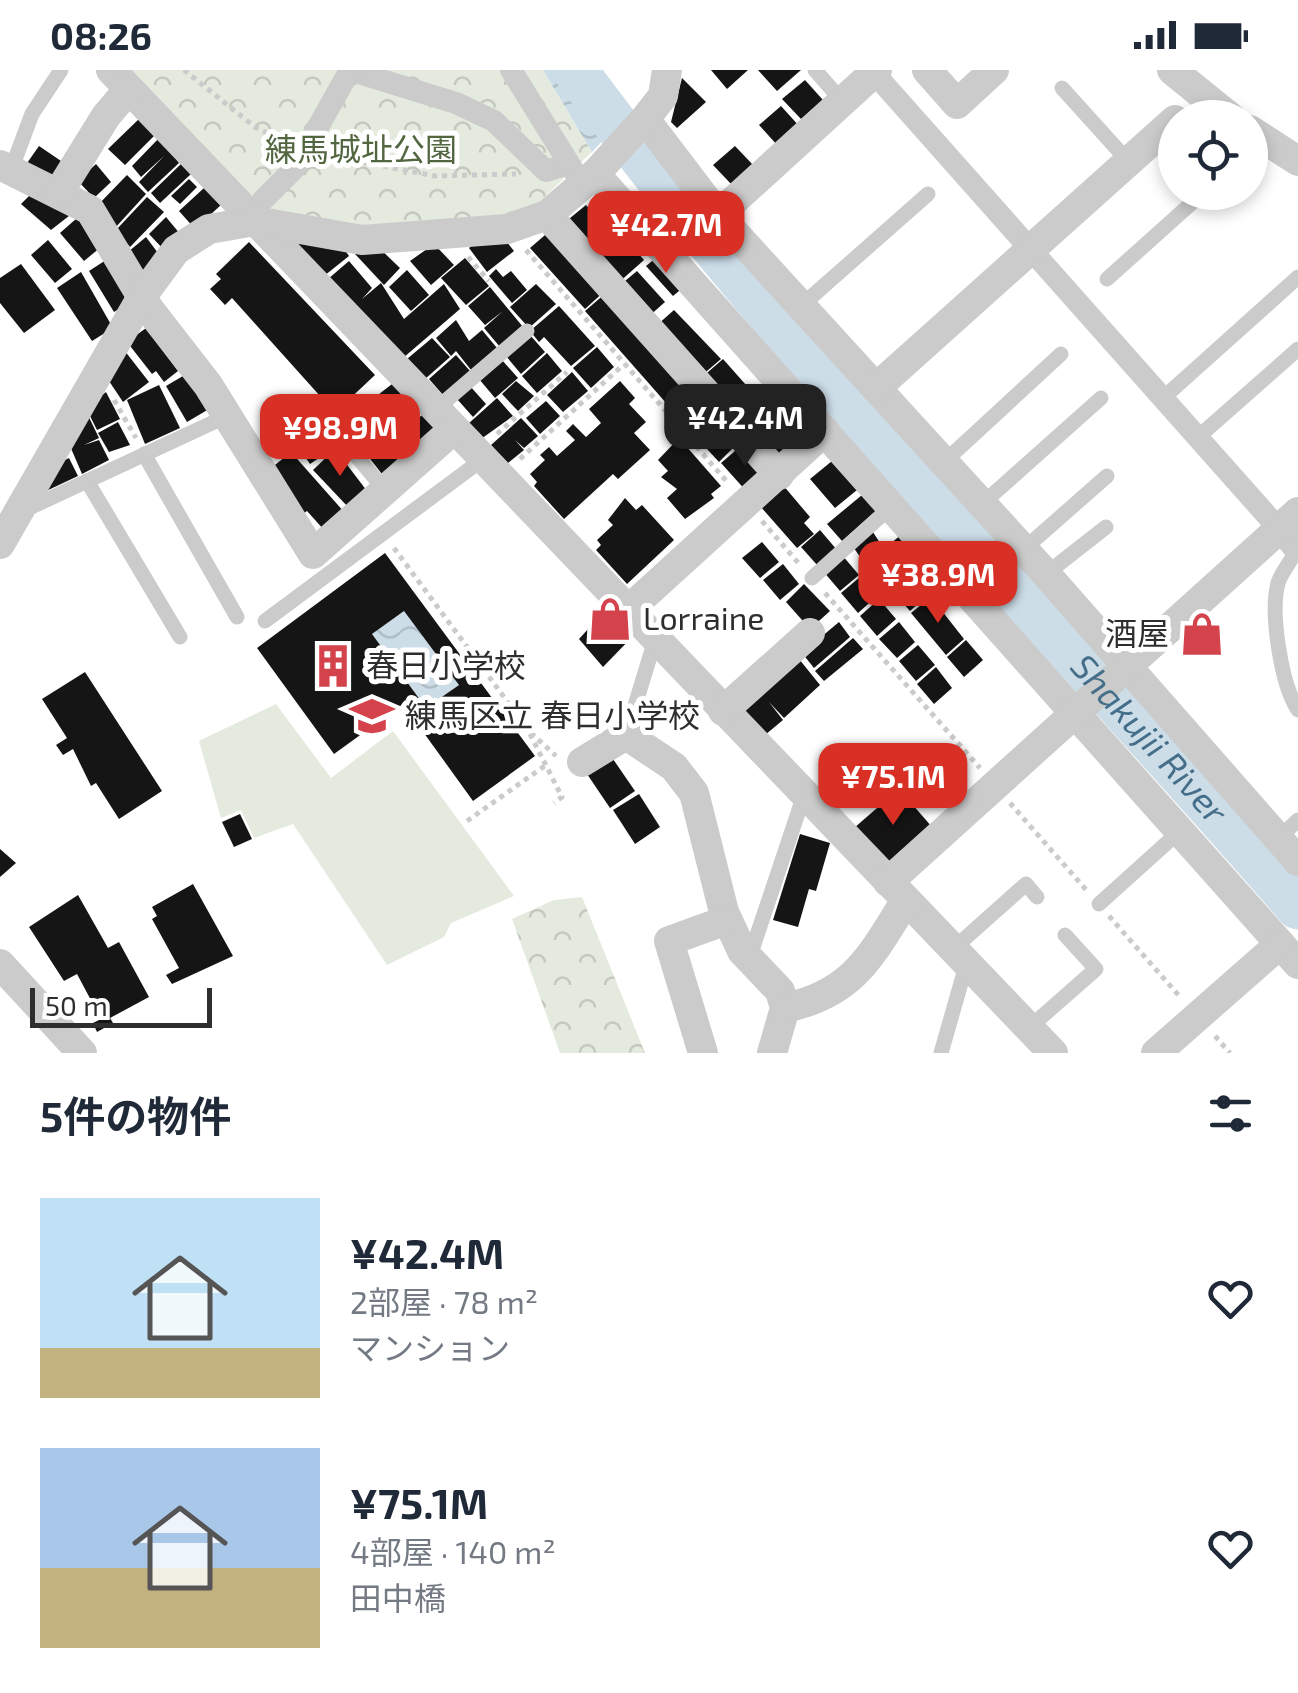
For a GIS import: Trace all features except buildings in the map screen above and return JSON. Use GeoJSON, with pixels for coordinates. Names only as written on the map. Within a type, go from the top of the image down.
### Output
{"type":"FeatureCollection","features":[{"type":"Feature","properties":{"kind":"street"},"geometry":{"type":"LineString","coordinates":[[0,544],[143,295],[176,250],[209,230],[259,211],[307,150],[350,70],[456,103],[494,121],[544,170],[582,174]]}},
{"type":"Feature","properties":{"kind":"street"},"geometry":{"type":"LineString","coordinates":[[511,70],[582,174],[826,431],[1289,954],[1197,1016],[1156,1053]]}},
{"type":"Feature","properties":{"kind":"street"},"geometry":{"type":"LineString","coordinates":[[259,211],[362,240],[507,229],[547,216],[582,174],[645,119],[663,96],[667,70]]}},
{"type":"Feature","properties":{"kind":"street"},"geometry":{"type":"LineString","coordinates":[[927,70],[957,104],[994,70]]}},
{"type":"Feature","properties":{"kind":"street"},"geometry":{"type":"LineString","coordinates":[[718,215],[876,71],[1028,250],[1197,438],[1287,528],[1075,711],[995,786],[897,891],[871,956],[846,985],[818,1001],[785,1008]]}},
{"type":"Feature","properties":{"kind":"street"},"geometry":{"type":"LineString","coordinates":[[59,192],[106,116],[120,80],[259,211],[445,420],[489,461],[627,611],[1051,1052]]}},
{"type":"Feature","properties":{"kind":"street"},"geometry":{"type":"LineString","coordinates":[[876,388],[1128,162],[1188,94]]}},
{"type":"Feature","properties":{"kind":"street"},"geometry":{"type":"LineString","coordinates":[[645,119],[718,215],[1291,840]]}},
{"type":"Feature","properties":{"kind":"street"},"geometry":{"type":"LineString","coordinates":[[1268,146],[1298,161]]}},
{"type":"Feature","properties":{"kind":"street"},"geometry":{"type":"LineString","coordinates":[[5,168],[90,210],[313,554],[385,490],[445,420]]}},
{"type":"Feature","properties":{"kind":"street"},"geometry":{"type":"LineString","coordinates":[[547,216],[779,475]]}},
{"type":"Feature","properties":{"kind":"street"},"geometry":{"type":"LineString","coordinates":[[627,611],[826,431]]}},
{"type":"Feature","properties":{"kind":"street"},"geometry":{"type":"LineString","coordinates":[[724,711],[810,634]]}},
{"type":"Feature","properties":{"kind":"street"},"geometry":{"type":"LineString","coordinates":[[582,762],[626,735],[674,767],[694,792],[728,920],[749,958],[780,992],[785,1008],[772,1053]]}},
{"type":"Feature","properties":{"kind":"street"},"geometry":{"type":"LineString","coordinates":[[703,1053],[669,940],[728,920]]}},
{"type":"Feature","properties":{"kind":"street"},"geometry":{"type":"LineString","coordinates":[[0,964],[82,1053]]}},
{"type":"Feature","properties":{"kind":"lane"},"geometry":{"type":"LineString","coordinates":[[5,168],[32,114],[61,70]]}},
{"type":"Feature","properties":{"kind":"lane"},"geometry":{"type":"LineString","coordinates":[[815,70],[842,101]]}},
{"type":"Feature","properties":{"kind":"lane"},"geometry":{"type":"LineString","coordinates":[[1062,88],[1128,162]]}},
{"type":"Feature","properties":{"kind":"lane"},"geometry":{"type":"LineString","coordinates":[[801,306],[928,194]]}},
{"type":"Feature","properties":{"kind":"lane"},"geometry":{"type":"LineString","coordinates":[[1107,279],[1184,210]]}},
{"type":"Feature","properties":{"kind":"lane"},"geometry":{"type":"LineString","coordinates":[[1162,399],[1298,276]]}},
{"type":"Feature","properties":{"kind":"lane"},"geometry":{"type":"LineString","coordinates":[[445,420],[526,332]]}},
{"type":"Feature","properties":{"kind":"lane"},"geometry":{"type":"LineString","coordinates":[[1197,438],[1298,349]]}},
{"type":"Feature","properties":{"kind":"lane"},"geometry":{"type":"LineString","coordinates":[[944,462],[1061,354]]}},
{"type":"Feature","properties":{"kind":"lane"},"geometry":{"type":"LineString","coordinates":[[982,504],[1100,398]]}},
{"type":"Feature","properties":{"kind":"lane"},"geometry":{"type":"LineString","coordinates":[[14,515],[227,416]]}},
{"type":"Feature","properties":{"kind":"lane"},"geometry":{"type":"LineString","coordinates":[[352,450],[385,490]]}},
{"type":"Feature","properties":{"kind":"lane"},"geometry":{"type":"LineString","coordinates":[[144,454],[237,618]]}},
{"type":"Feature","properties":{"kind":"lane"},"geometry":{"type":"LineString","coordinates":[[265,620],[489,461]]}},
{"type":"Feature","properties":{"kind":"lane"},"geometry":{"type":"LineString","coordinates":[[1024,550],[1107,476]]}},
{"type":"Feature","properties":{"kind":"lane"},"geometry":{"type":"LineString","coordinates":[[87,481],[180,637]]}},
{"type":"Feature","properties":{"kind":"lane"},"geometry":{"type":"LineString","coordinates":[[812,578],[892,506]]}},
{"type":"Feature","properties":{"kind":"lane"},"geometry":{"type":"LineString","coordinates":[[1046,574],[1106,527]]}},
{"type":"Feature","properties":{"kind":"lane"},"geometry":{"type":"LineString","coordinates":[[1287,528],[1294,554],[1278,582],[1278,640],[1286,685],[1298,710]]}},
{"type":"Feature","properties":{"kind":"lane"},"geometry":{"type":"LineString","coordinates":[[626,735],[655,640]]}},
{"type":"Feature","properties":{"kind":"lane"},"geometry":{"type":"LineString","coordinates":[[749,958],[804,795]]}},
{"type":"Feature","properties":{"kind":"lane"},"geometry":{"type":"LineString","coordinates":[[1098,904],[1180,831]]}},
{"type":"Feature","properties":{"kind":"lane"},"geometry":{"type":"LineString","coordinates":[[942,1053],[960,955],[1026,884],[1037,897]]}},
{"type":"Feature","properties":{"kind":"lane"},"geometry":{"type":"LineString","coordinates":[[1030,1027],[1096,970],[1065,934]]}},
{"type":"Feature","properties":{"kind":"path"},"geometry":{"type":"LineString","coordinates":[[184,70],[255,127],[307,150],[436,176],[544,170]]}},
{"type":"Feature","properties":{"kind":"path"},"geometry":{"type":"LineString","coordinates":[[507,229],[1230,1053]]}},
{"type":"Feature","properties":{"kind":"path"},"geometry":{"type":"LineString","coordinates":[[489,461],[624,364]]}},
{"type":"Feature","properties":{"kind":"path"},"geometry":{"type":"LineString","coordinates":[[98,371],[144,454]]}},
{"type":"Feature","properties":{"kind":"path"},"geometry":{"type":"LineString","coordinates":[[489,461],[567,372]]}},
{"type":"Feature","properties":{"kind":"path"},"geometry":{"type":"LineString","coordinates":[[384,533],[529,731],[562,797],[554,803]]}},
{"type":"Feature","properties":{"kind":"path"},"geometry":{"type":"LineString","coordinates":[[529,731],[571,769],[582,762]]}},
{"type":"Feature","properties":{"kind":"path"},"geometry":{"type":"LineString","coordinates":[[467,821],[546,765]]}},
{"type":"Feature","properties":{"kind":"green space","name":"練馬城址公園"},"geometry":{"type":"Polygon","coordinates":[[[130,70],[543,70],[592,152],[539,202],[492,220],[354,230],[270,214],[130,70]]]}},
{"type":"Feature","properties":{"kind":"green space"},"geometry":{"type":"Polygon","coordinates":[[[276,704],[331,778],[393,731],[514,896],[451,923],[444,937],[387,965],[293,824],[254,838],[241,810],[221,818],[199,741],[276,704]]]}},
{"type":"Feature","properties":{"kind":"green space"},"geometry":{"type":"Polygon","coordinates":[[[582,897],[645,1053],[560,1053],[512,919],[554,900],[582,897]]]}},
{"type":"Feature","properties":{"kind":"water"},"geometry":{"type":"Polygon","coordinates":[[[543,70],[599,70],[627,115],[592,152],[543,70]]]}},
{"type":"Feature","properties":{"kind":"water"},"geometry":{"type":"Polygon","coordinates":[[[404,611],[459,685],[426,708],[372,634],[404,611]]]}},
{"type":"Feature","properties":{"kind":"waterway","name":"Shakujii River"},"geometry":{"type":"LineString","coordinates":[[575,70],[659,180],[836,392],[1298,907]]}},
{"type":"Feature","properties":{"kind":"place","name":"Lorraine"},"geometry":{"type":"Point","coordinates":[610,619]}},
{"type":"Feature","properties":{"kind":"place","name":"酒屋"},"geometry":{"type":"Point","coordinates":[1202,634]}},
{"type":"Feature","properties":{"kind":"place","name":"春日小学校"},"geometry":{"type":"Point","coordinates":[333,666]}},
{"type":"Feature","properties":{"kind":"place","name":"練馬区立 春日小学校"},"geometry":{"type":"Point","coordinates":[372,716]}}]}
